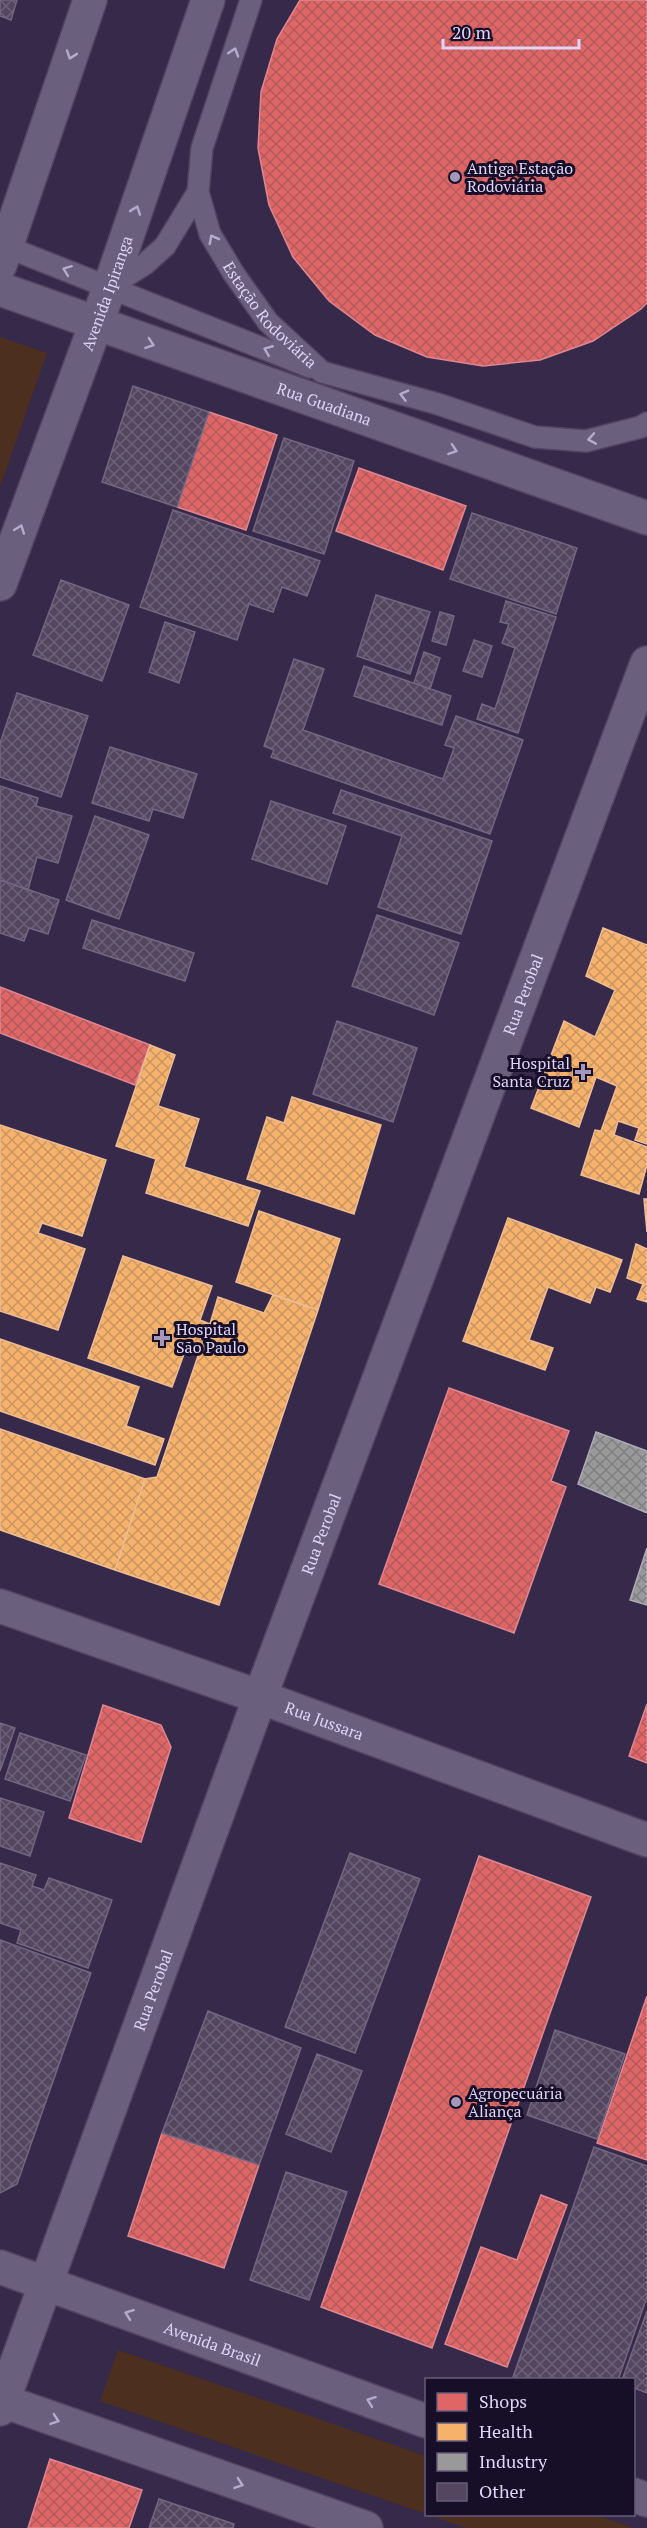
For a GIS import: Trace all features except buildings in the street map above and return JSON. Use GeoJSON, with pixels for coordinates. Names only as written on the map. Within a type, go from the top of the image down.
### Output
{"type":"FeatureCollection","features":[{"type":"Feature","properties":{"kind":"street"},"geometry":{"type":"LineString","coordinates":[[3,256],[90,0]]}},
{"type":"Feature","properties":{"kind":"street","name":"Avenida Ipiranga"},"geometry":{"type":"LineString","coordinates":[[0,584],[94,324],[110,286],[208,0]]}},
{"type":"Feature","properties":{"kind":"street","name":"Rua Guadiana"},"geometry":{"type":"LineString","coordinates":[[0,289],[647,518]]}},
{"type":"Feature","properties":{"kind":"street","name":"Rua Perobal"},"geometry":{"type":"LineString","coordinates":[[1,2404],[260,1697],[647,663]]}},
{"type":"Feature","properties":{"kind":"street","name":"Rua Jussara"},"geometry":{"type":"LineString","coordinates":[[0,1606],[260,1697],[647,1840]]}},
{"type":"Feature","properties":{"kind":"street","name":"Avenida Brasil"},"geometry":{"type":"LineString","coordinates":[[0,2267],[425,2421]]}},
{"type":"Feature","properties":{"kind":"street"},"geometry":{"type":"LineString","coordinates":[[1,2404],[366,2528]]}},
{"type":"Feature","properties":{"kind":"lane","name":"Estação Rodoviária"},"geometry":{"type":"LineString","coordinates":[[251,0],[202,148],[198,192],[210,234],[234,274],[268,322],[322,372],[438,404],[535,438],[586,441],[641,427],[647,423]]}},
{"type":"Feature","properties":{"kind":"lane"},"geometry":{"type":"LineString","coordinates":[[110,286],[146,264],[165,246],[198,192]]}},
{"type":"Feature","properties":{"kind":"lane"},"geometry":{"type":"LineString","coordinates":[[3,256],[110,286],[322,372]]}},
{"type":"Feature","properties":{"kind":"shaded area"},"geometry":{"type":"Polygon","coordinates":[[[0,337],[47,353],[0,487],[0,337]]]}},
{"type":"Feature","properties":{"kind":"shaded area"},"geometry":{"type":"Polygon","coordinates":[[[118,2350],[425,2456],[425,2514],[100,2401],[118,2350]]]}},
{"type":"Feature","properties":{"kind":"shaded area"},"geometry":{"type":"Polygon","coordinates":[[[431,2516],[598,2516],[634,2528],[467,2528],[431,2516]]]}},
{"type":"Feature","properties":{"kind":"place","name":"Antiga Estação Rodoviária"},"geometry":{"type":"Point","coordinates":[455,177]}},
{"type":"Feature","properties":{"kind":"place","name":"Hospital Santa Cruz"},"geometry":{"type":"Point","coordinates":[583,1072]}},
{"type":"Feature","properties":{"kind":"place","name":"Hospital São Paulo"},"geometry":{"type":"Point","coordinates":[162,1338]}},
{"type":"Feature","properties":{"kind":"place","name":"Agropecuária Aliança"},"geometry":{"type":"Point","coordinates":[456,2102]}}]}
